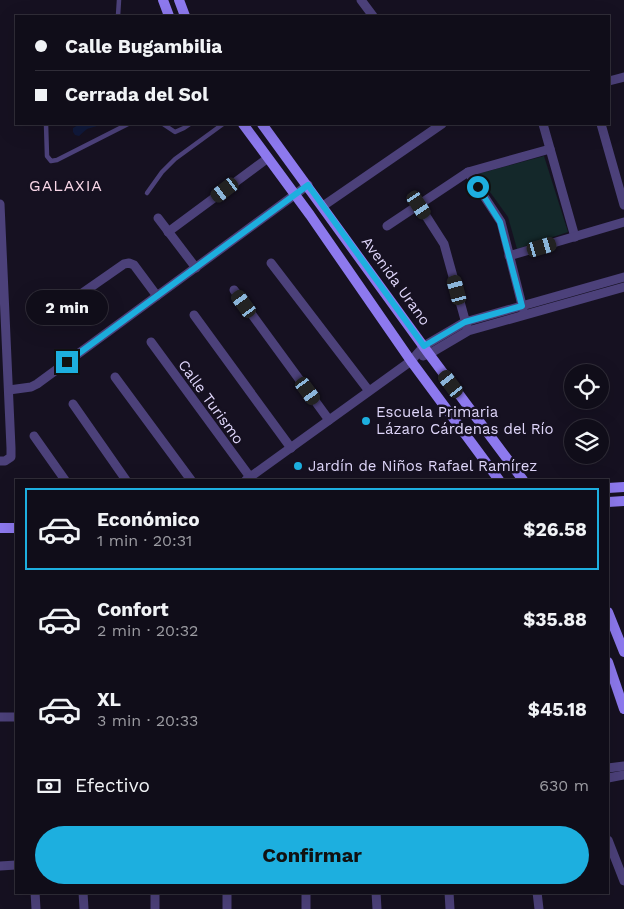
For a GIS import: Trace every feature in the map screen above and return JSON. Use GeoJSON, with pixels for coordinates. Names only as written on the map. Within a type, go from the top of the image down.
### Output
{"type":"FeatureCollection","features":[{"type":"Feature","properties":{"kind":"main road"},"geometry":{"type":"LineString","coordinates":[[163,0],[168,15]]}},
{"type":"Feature","properties":{"kind":"main road"},"geometry":{"type":"LineString","coordinates":[[179,0],[185,15]]}},
{"type":"Feature","properties":{"kind":"main road"},"geometry":{"type":"LineString","coordinates":[[244,125],[498,479]]}},
{"type":"Feature","properties":{"kind":"main road","name":"Avenida Urano"},"geometry":{"type":"LineString","coordinates":[[263,125],[522,479]]}},
{"type":"Feature","properties":{"kind":"main road"},"geometry":{"type":"LineString","coordinates":[[469,440],[484,428]]}},
{"type":"Feature","properties":{"kind":"main road"},"geometry":{"type":"LineString","coordinates":[[609,488],[624,487]]}},
{"type":"Feature","properties":{"kind":"main road"},"geometry":{"type":"LineString","coordinates":[[609,502],[624,501]]}},
{"type":"Feature","properties":{"kind":"main road"},"geometry":{"type":"LineString","coordinates":[[0,528],[15,528]]}},
{"type":"Feature","properties":{"kind":"main road"},"geometry":{"type":"LineString","coordinates":[[609,614],[624,652]]}},
{"type":"Feature","properties":{"kind":"main road"},"geometry":{"type":"LineString","coordinates":[[609,665],[624,709]]}},
{"type":"Feature","properties":{"kind":"street"},"geometry":{"type":"LineString","coordinates":[[361,0],[372,15]]}},
{"type":"Feature","properties":{"kind":"street"},"geometry":{"type":"LineString","coordinates":[[610,81],[624,77]]}},
{"type":"Feature","properties":{"kind":"street"},"geometry":{"type":"LineString","coordinates":[[323,206],[441,125]]}},
{"type":"Feature","properties":{"kind":"street"},"geometry":{"type":"LineString","coordinates":[[543,125],[575,237]]}},
{"type":"Feature","properties":{"kind":"street"},"geometry":{"type":"LineString","coordinates":[[601,125],[624,205]]}},
{"type":"Feature","properties":{"kind":"street"},"geometry":{"type":"LineString","coordinates":[[387,226],[468,172],[550,150]]}},
{"type":"Feature","properties":{"kind":"street"},"geometry":{"type":"LineString","coordinates":[[168,232],[268,158]]}},
{"type":"Feature","properties":{"kind":"street"},"geometry":{"type":"LineString","coordinates":[[468,172],[500,222],[523,310]]}},
{"type":"Feature","properties":{"kind":"street"},"geometry":{"type":"LineString","coordinates":[[9,390],[31,387],[37,384],[308,185]]}},
{"type":"Feature","properties":{"kind":"street"},"geometry":{"type":"LineString","coordinates":[[0,204],[2,290],[9,390],[11,457],[5,461],[0,461]]}},
{"type":"Feature","properties":{"kind":"street"},"geometry":{"type":"LineString","coordinates":[[419,205],[444,244],[467,326]]}},
{"type":"Feature","properties":{"kind":"street"},"geometry":{"type":"LineString","coordinates":[[158,218],[196,268]]}},
{"type":"Feature","properties":{"kind":"street"},"geometry":{"type":"LineString","coordinates":[[510,256],[624,222]]}},
{"type":"Feature","properties":{"kind":"street"},"geometry":{"type":"LineString","coordinates":[[48,317],[124,264],[129,263],[134,265],[157,296]]}},
{"type":"Feature","properties":{"kind":"street"},"geometry":{"type":"LineString","coordinates":[[272,263],[369,391]]}},
{"type":"Feature","properties":{"kind":"street"},"geometry":{"type":"LineString","coordinates":[[248,479],[411,360],[467,326],[612,285],[624,277]]}},
{"type":"Feature","properties":{"kind":"street"},"geometry":{"type":"LineString","coordinates":[[612,285],[624,287]]}},
{"type":"Feature","properties":{"kind":"street"},"geometry":{"type":"LineString","coordinates":[[234,290],[329,420]]}},
{"type":"Feature","properties":{"kind":"street"},"geometry":{"type":"LineString","coordinates":[[194,315],[291,448]]}},
{"type":"Feature","properties":{"kind":"street","name":"Calle Turismo"},"geometry":{"type":"LineString","coordinates":[[151,342],[248,479]]}},
{"type":"Feature","properties":{"kind":"street"},"geometry":{"type":"LineString","coordinates":[[115,377],[190,479]]}},
{"type":"Feature","properties":{"kind":"street"},"geometry":{"type":"LineString","coordinates":[[73,404],[125,479]]}},
{"type":"Feature","properties":{"kind":"street"},"geometry":{"type":"LineString","coordinates":[[34,436],[64,479]]}},
{"type":"Feature","properties":{"kind":"street"},"geometry":{"type":"LineString","coordinates":[[0,717],[15,717]]}},
{"type":"Feature","properties":{"kind":"street"},"geometry":{"type":"LineString","coordinates":[[609,768],[624,766]]}},
{"type":"Feature","properties":{"kind":"street"},"geometry":{"type":"LineString","coordinates":[[609,778],[624,775]]}},
{"type":"Feature","properties":{"kind":"street"},"geometry":{"type":"LineString","coordinates":[[609,842],[624,880]]}},
{"type":"Feature","properties":{"kind":"street"},"geometry":{"type":"LineString","coordinates":[[0,866],[15,865]]}},
{"type":"Feature","properties":{"kind":"street"},"geometry":{"type":"LineString","coordinates":[[36,894],[36,909]]}},
{"type":"Feature","properties":{"kind":"street"},"geometry":{"type":"LineString","coordinates":[[83,894],[84,909]]}},
{"type":"Feature","properties":{"kind":"street"},"geometry":{"type":"LineString","coordinates":[[155,894],[155,909]]}},
{"type":"Feature","properties":{"kind":"street"},"geometry":{"type":"LineString","coordinates":[[227,894],[227,909]]}},
{"type":"Feature","properties":{"kind":"street"},"geometry":{"type":"LineString","coordinates":[[306,894],[306,909]]}},
{"type":"Feature","properties":{"kind":"street"},"geometry":{"type":"LineString","coordinates":[[376,894],[377,909]]}},
{"type":"Feature","properties":{"kind":"street"},"geometry":{"type":"LineString","coordinates":[[449,894],[450,909]]}},
{"type":"Feature","properties":{"kind":"street"},"geometry":{"type":"LineString","coordinates":[[537,894],[538,909]]}},
{"type":"Feature","properties":{"kind":"lane"},"geometry":{"type":"LineString","coordinates":[[118,15],[119,0]]}},
{"type":"Feature","properties":{"kind":"lane"},"geometry":{"type":"LineString","coordinates":[[46,125],[47,156],[52,161],[126,125]]}},
{"type":"Feature","properties":{"kind":"lane"},"geometry":{"type":"LineString","coordinates":[[164,125],[175,132],[188,125]]}},
{"type":"Feature","properties":{"kind":"lane"},"geometry":{"type":"LineString","coordinates":[[147,194],[162,172],[175,159],[221,125]]}},
{"type":"Feature","properties":{"kind":"green space"},"geometry":{"type":"Polygon","coordinates":[[[544,156],[568,232],[517,249],[508,217],[477,174],[544,156]]]}},
{"type":"Feature","properties":{"kind":"water"},"geometry":{"type":"Polygon","coordinates":[[[78,125],[97,125],[87,129],[79,136],[75,135],[73,128],[78,125]]]}},
{"type":"Feature","properties":{"kind":"place","name":"Escuela Primaria Lázaro Cárdenas del Río"},"geometry":{"type":"Point","coordinates":[366,421]}},
{"type":"Feature","properties":{"kind":"place","name":"Jardín de Niños Rafael Ramírez"},"geometry":{"type":"Point","coordinates":[298,466]}},
{"type":"Feature","properties":{"kind":"district","name":"GALAXIA"},"geometry":{"type":"Point","coordinates":[66,185]}},
{"type":"Feature","properties":{"kind":"route"},"geometry":{"type":"LineString","coordinates":[[67,362],[308,185],[424,346],[465,322],[522,306],[500,222],[478,187]]}}]}
